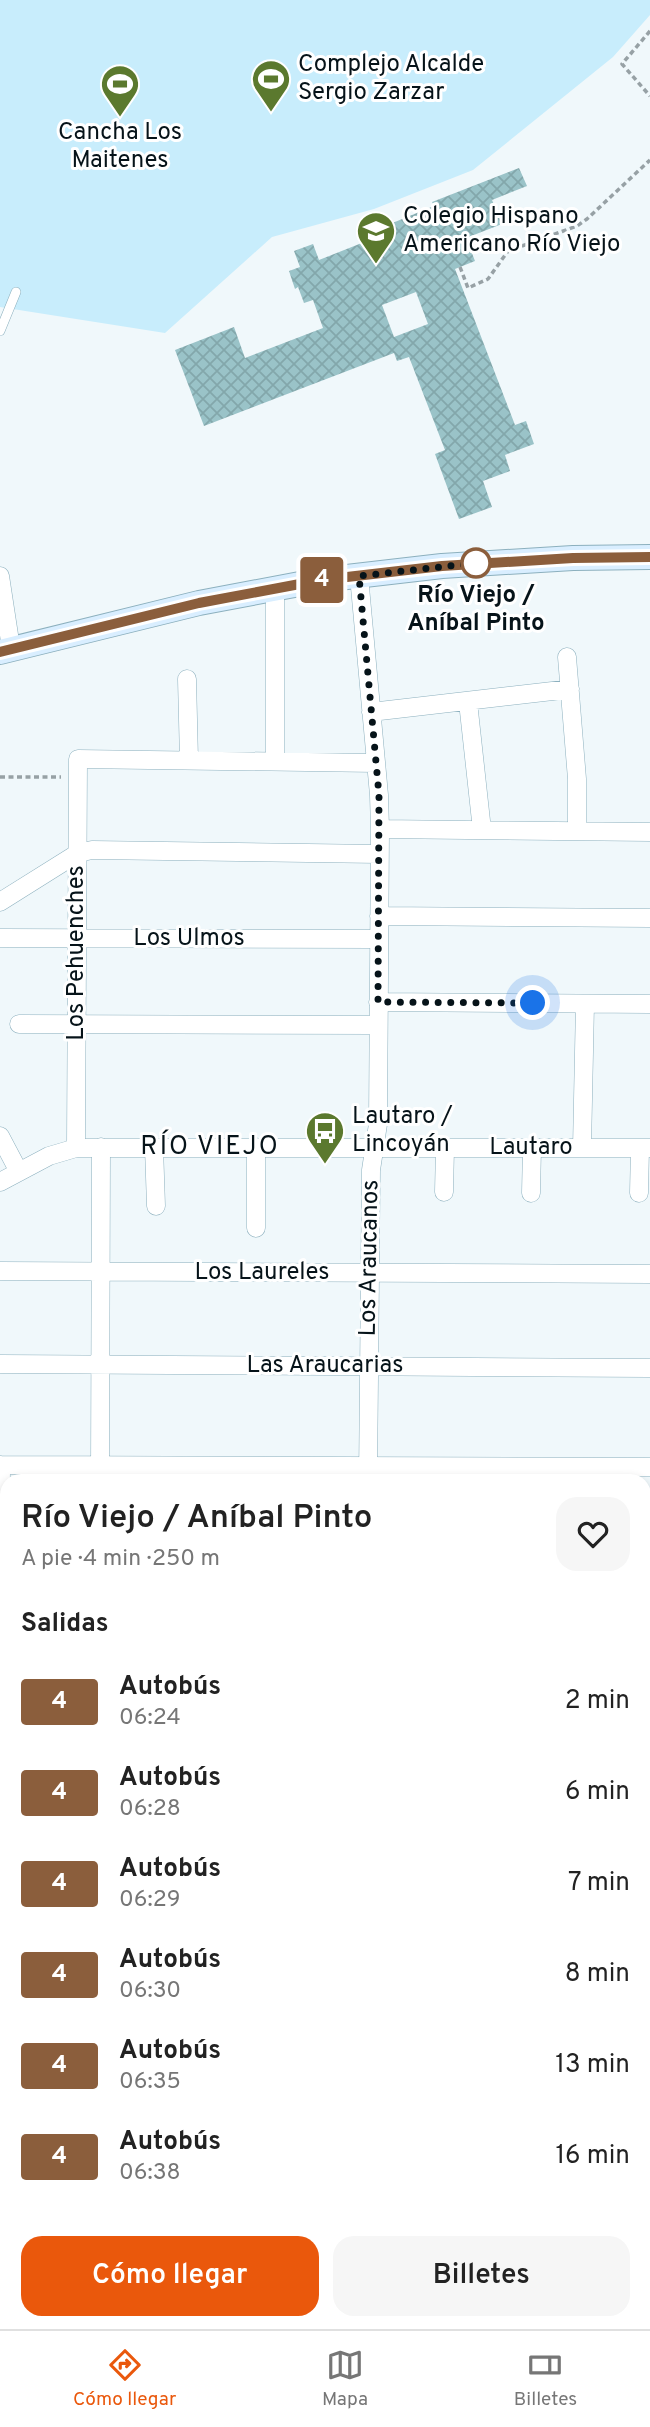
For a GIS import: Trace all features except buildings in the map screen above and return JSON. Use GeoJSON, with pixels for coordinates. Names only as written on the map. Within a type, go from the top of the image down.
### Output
{"type":"FeatureCollection","features":[{"type":"Feature","properties":{"kind":"main road"},"geometry":{"type":"LineString","coordinates":[[5,650],[106,624],[275,587],[442,566],[573,558],[650,557]]}},
{"type":"Feature","properties":{"kind":"street"},"geometry":{"type":"LineString","coordinates":[[0,576],[5,650]]}},
{"type":"Feature","properties":{"kind":"street","name":"Los Araucanos"},"geometry":{"type":"LineString","coordinates":[[359,576],[380,829],[378,1124],[371,1170],[368,1273],[368,1473]]}},
{"type":"Feature","properties":{"kind":"street"},"geometry":{"type":"LineString","coordinates":[[275,587],[275,761]]}},
{"type":"Feature","properties":{"kind":"street"},"geometry":{"type":"LineString","coordinates":[[567,657],[577,779],[577,831]]}},
{"type":"Feature","properties":{"kind":"street"},"geometry":{"type":"LineString","coordinates":[[187,679],[189,760]]}},
{"type":"Feature","properties":{"kind":"street"},"geometry":{"type":"LineString","coordinates":[[372,712],[570,689]]}},
{"type":"Feature","properties":{"kind":"street"},"geometry":{"type":"LineString","coordinates":[[468,702],[482,830]]}},
{"type":"Feature","properties":{"kind":"street"},"geometry":{"type":"LineString","coordinates":[[78,768],[189,760],[376,763]]}},
{"type":"Feature","properties":{"kind":"street","name":"Los Pehuenches"},"geometry":{"type":"LineString","coordinates":[[76,1148],[78,768]]}},
{"type":"Feature","properties":{"kind":"street"},"geometry":{"type":"LineString","coordinates":[[380,829],[650,832]]}},
{"type":"Feature","properties":{"kind":"street"},"geometry":{"type":"LineString","coordinates":[[0,902],[78,853],[92,850],[379,854]]}},
{"type":"Feature","properties":{"kind":"street"},"geometry":{"type":"LineString","coordinates":[[379,916],[650,918]]}},
{"type":"Feature","properties":{"kind":"street","name":"Los Ulmos"},"geometry":{"type":"LineString","coordinates":[[0,938],[379,939]]}},
{"type":"Feature","properties":{"kind":"street"},"geometry":{"type":"LineString","coordinates":[[378,1002],[650,1004]]}},
{"type":"Feature","properties":{"kind":"street"},"geometry":{"type":"LineString","coordinates":[[582,1148],[585,1004]]}},
{"type":"Feature","properties":{"kind":"street"},"geometry":{"type":"LineString","coordinates":[[19,1024],[378,1025]]}},
{"type":"Feature","properties":{"kind":"street"},"geometry":{"type":"LineString","coordinates":[[0,1136],[19,1172]]}},
{"type":"Feature","properties":{"kind":"street"},"geometry":{"type":"LineString","coordinates":[[100,1147],[100,1473]]}},
{"type":"Feature","properties":{"kind":"street"},"geometry":{"type":"LineString","coordinates":[[155,1147],[156,1206]]}},
{"type":"Feature","properties":{"kind":"street"},"geometry":{"type":"LineString","coordinates":[[256,1147],[256,1228]]}},
{"type":"Feature","properties":{"kind":"street","name":"Lautaro"},"geometry":{"type":"LineString","coordinates":[[0,1182],[55,1154],[76,1148],[645,1148]]}},
{"type":"Feature","properties":{"kind":"street"},"geometry":{"type":"LineString","coordinates":[[444,1192],[445,1148]]}},
{"type":"Feature","properties":{"kind":"street"},"geometry":{"type":"LineString","coordinates":[[531,1193],[532,1148]]}},
{"type":"Feature","properties":{"kind":"street"},"geometry":{"type":"LineString","coordinates":[[639,1193],[645,1148]]}},
{"type":"Feature","properties":{"kind":"street","name":"Los Laureles"},"geometry":{"type":"LineString","coordinates":[[0,1271],[650,1274]]}},
{"type":"Feature","properties":{"kind":"street","name":"Las Araucarias"},"geometry":{"type":"LineString","coordinates":[[0,1364],[650,1368]]}},
{"type":"Feature","properties":{"kind":"street"},"geometry":{"type":"LineString","coordinates":[[0,1643],[0,1465],[100,1473],[604,1474],[650,1467]]}},
{"type":"Feature","properties":{"kind":"lane"},"geometry":{"type":"LineString","coordinates":[[0,331],[16,292]]}},
{"type":"Feature","properties":{"kind":"path"},"geometry":{"type":"LineString","coordinates":[[650,31],[622,64],[650,96]]}},
{"type":"Feature","properties":{"kind":"path"},"geometry":{"type":"LineString","coordinates":[[460,267],[468,288],[488,279],[508,251],[577,226],[650,160]]}},
{"type":"Feature","properties":{"kind":"path"},"geometry":{"type":"LineString","coordinates":[[0,777],[78,768]]}},
{"type":"Feature","properties":{"kind":"shaded area","name":"Complejo Alcalde Sergio Zarzar"},"geometry":{"type":"Polygon","coordinates":[[[0,0],[650,0],[650,15],[613,57],[473,170],[374,209],[272,237],[165,333],[0,307],[0,0]]]}},
{"type":"Feature","properties":{"kind":"bus line","name":"4"},"geometry":{"type":"LineString","coordinates":[[0,652],[68,633],[199,603],[321,580],[442,566],[573,558],[650,557]]}},
{"type":"Feature","properties":{"kind":"place","name":"Complejo Alcalde Sergio Zarzar"},"geometry":{"type":"Point","coordinates":[271,113]}},
{"type":"Feature","properties":{"kind":"place","name":"Cancha Los Maitenes"},"geometry":{"type":"Point","coordinates":[120,118]}},
{"type":"Feature","properties":{"kind":"place","name":"Colegio Hispano Americano Río Viejo"},"geometry":{"type":"Point","coordinates":[376,265]}},
{"type":"Feature","properties":{"kind":"place","name":"Río Viejo / Aníbal Pinto"},"geometry":{"type":"Point","coordinates":[476,563]}},
{"type":"Feature","properties":{"kind":"place","name":"Lautaro / Lincoyán"},"geometry":{"type":"Point","coordinates":[325,1165]}},
{"type":"Feature","properties":{"kind":"district","name":"RÍO VIEJO"},"geometry":{"type":"Point","coordinates":[210,1147]}},
{"type":"Feature","properties":{"kind":"route"},"geometry":{"type":"LineString","coordinates":[[476,563],[359,576],[379,795],[378,1002],[533,1003]]}}]}
